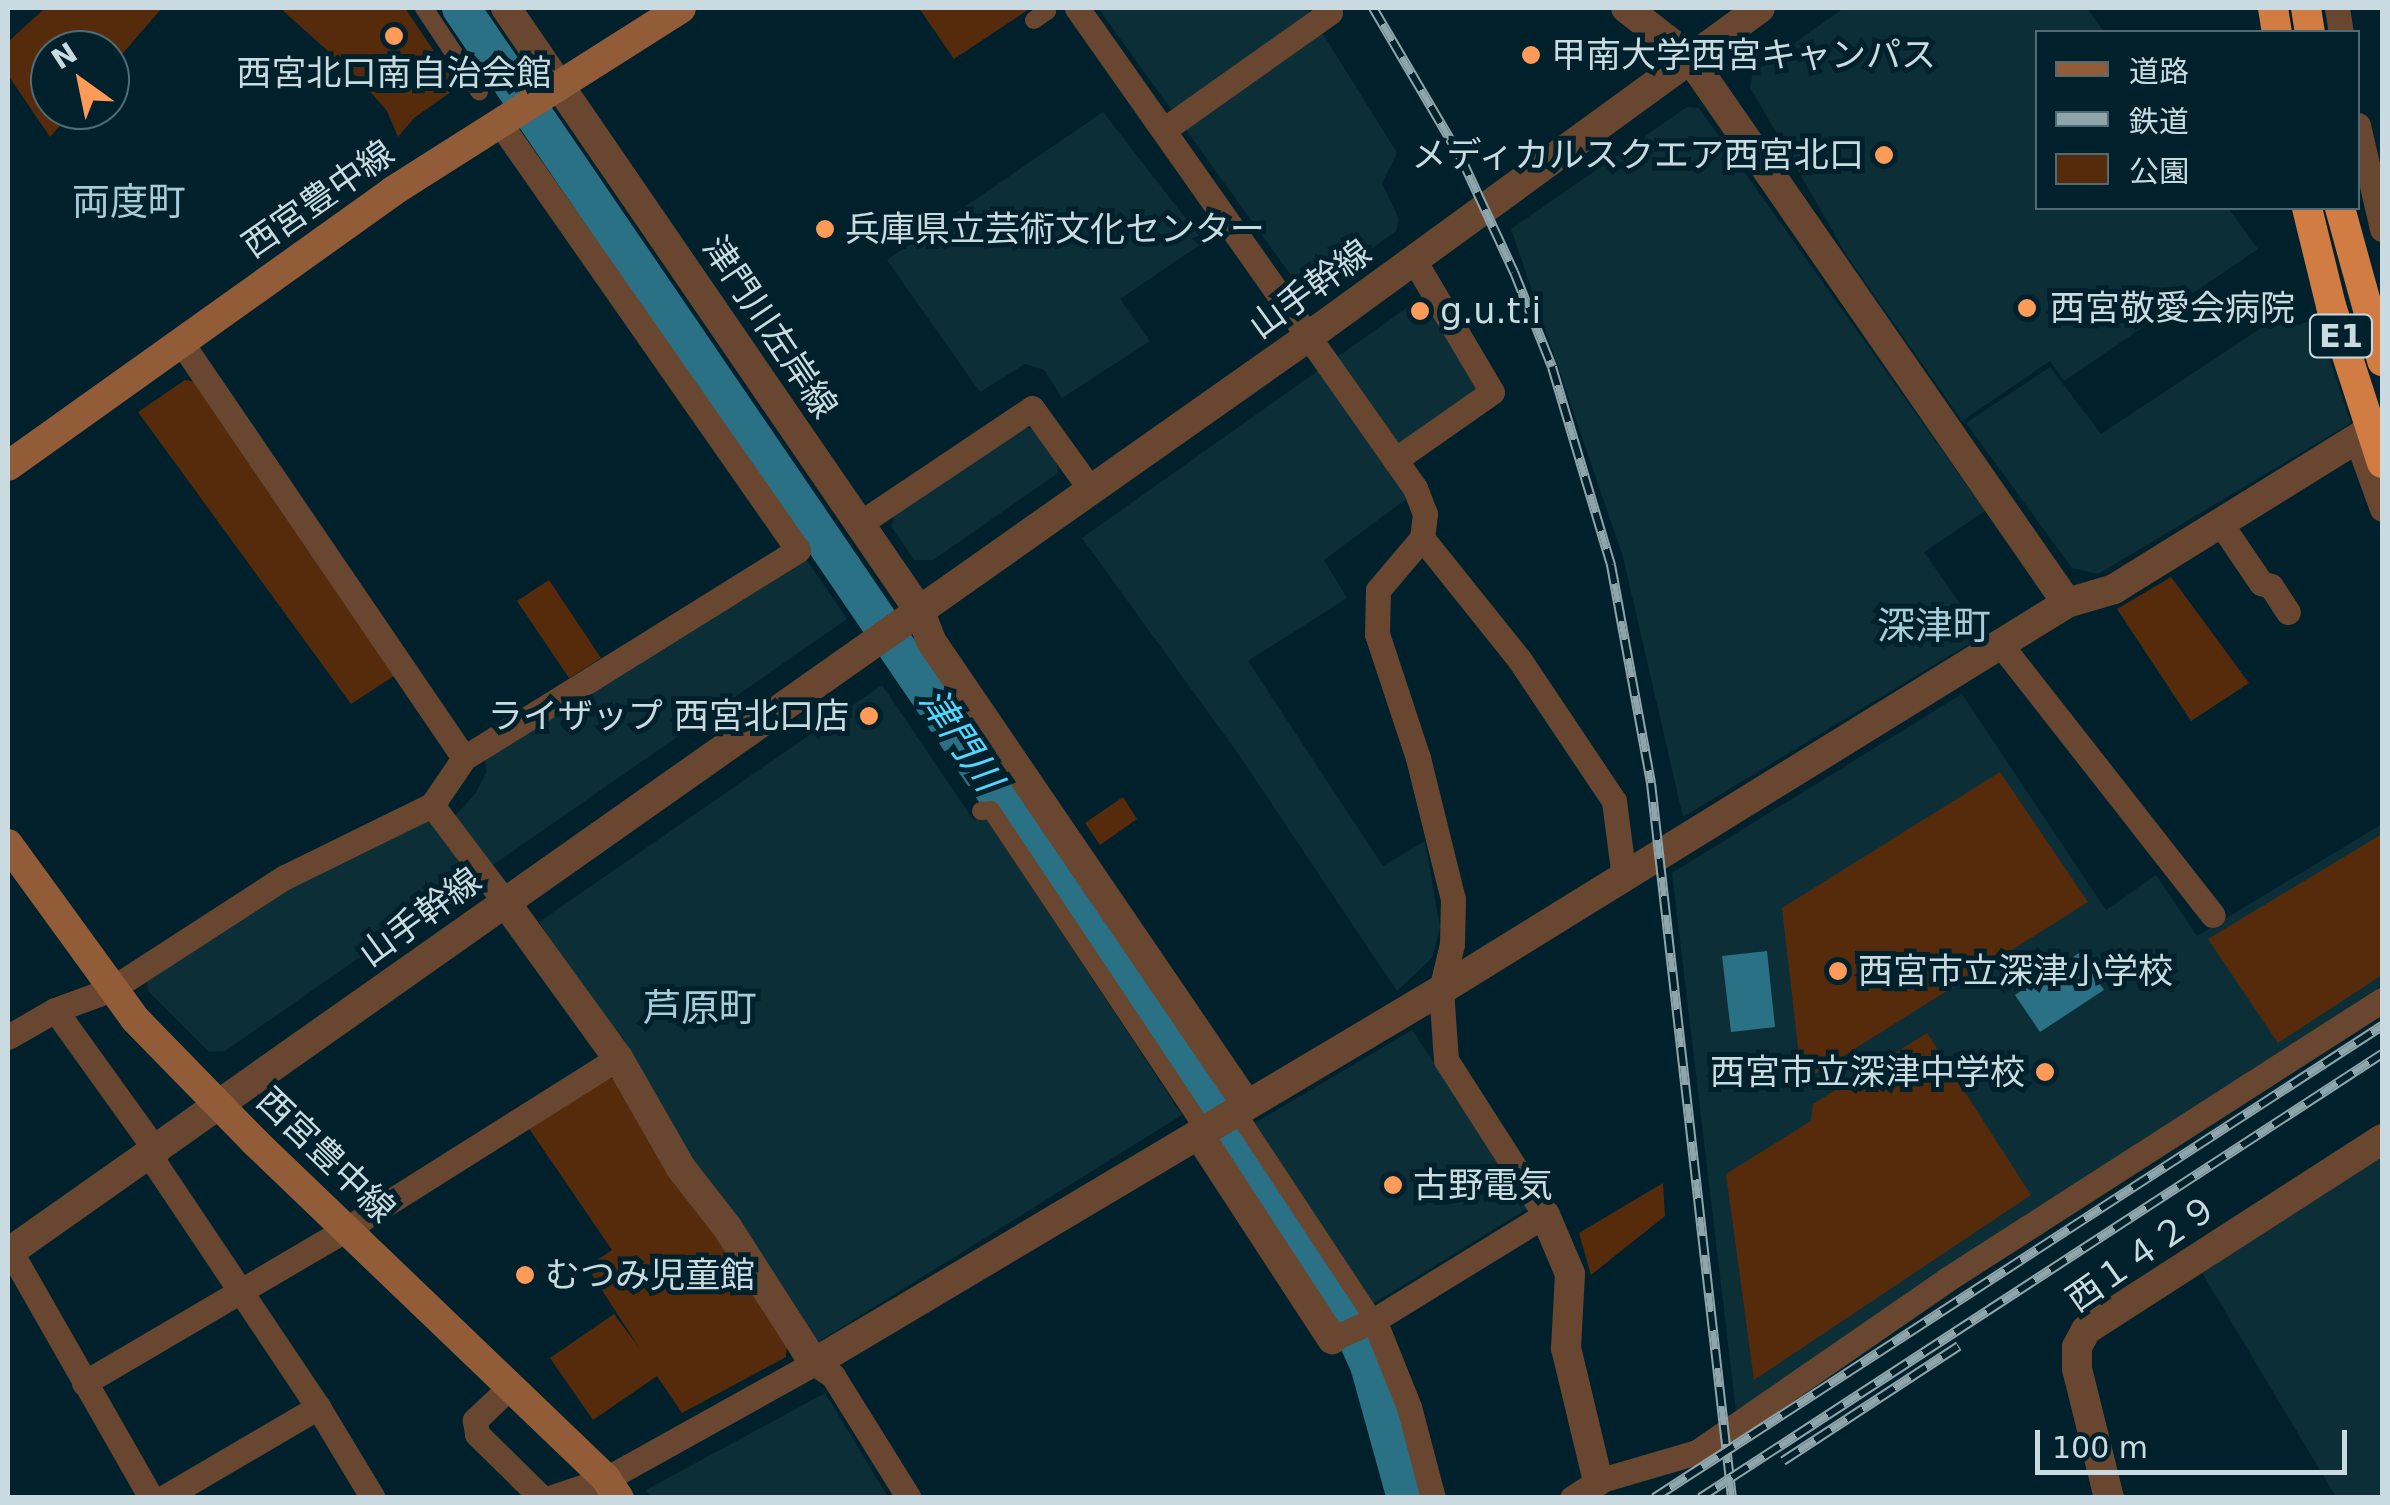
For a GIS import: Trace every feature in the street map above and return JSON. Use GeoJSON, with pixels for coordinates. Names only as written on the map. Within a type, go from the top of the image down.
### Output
{"type":"FeatureCollection","features":[{"type":"Feature","properties":{"kind":"highway","name":"E1"},"geometry":{"type":"LineString","coordinates":[[2307,210],[2331,306],[2382,462]]}},
{"type":"Feature","properties":{"kind":"highway","name":"E1"},"geometry":{"type":"LineString","coordinates":[[2341,210],[2382,360]]}},
{"type":"Feature","properties":{"kind":"main road","name":"西宮豊中線"},"geometry":{"type":"LineString","coordinates":[[8,466],[393,191],[681,8]]}},
{"type":"Feature","properties":{"kind":"main road","name":"西宮豊中線"},"geometry":{"type":"LineString","coordinates":[[8,844],[110,990],[222,1106],[613,1488]]}},
{"type":"Feature","properties":{"kind":"street"},"geometry":{"type":"LineString","coordinates":[[424,8],[479,91]]}},
{"type":"Feature","properties":{"kind":"street","name":"津門川左岸線"},"geometry":{"type":"LineString","coordinates":[[506,8],[553,87],[859,524],[899,627],[931,641],[1219,1123],[1332,1339]]}},
{"type":"Feature","properties":{"kind":"street"},"geometry":{"type":"LineString","coordinates":[[1166,129],[1330,12],[1326,8]]}},
{"type":"Feature","properties":{"kind":"street"},"geometry":{"type":"LineString","coordinates":[[1626,8],[1689,57],[2068,603]]}},
{"type":"Feature","properties":{"kind":"street","name":"山手幹線"},"geometry":{"type":"LineString","coordinates":[[8,1251],[222,1106],[505,902],[899,627],[1760,8]]}},
{"type":"Feature","properties":{"kind":"street"},"geometry":{"type":"LineString","coordinates":[[1088,12],[1415,488],[1425,514],[1422,538],[1378,590],[1376,634],[1418,758],[1453,899],[1452,944],[1441,990],[1446,1060],[1545,1214],[1570,1274],[1566,1348],[1598,1481]]}},
{"type":"Feature","properties":{"kind":"street"},"geometry":{"type":"LineString","coordinates":[[8,1036],[55,1010],[110,990],[285,877],[432,805],[464,758],[798,550],[504,119]]}},
{"type":"Feature","properties":{"kind":"street"},"geometry":{"type":"LineString","coordinates":[[2360,134],[2382,229]]}},
{"type":"Feature","properties":{"kind":"street"},"geometry":{"type":"LineString","coordinates":[[1395,460],[1492,392],[1414,260]]}},
{"type":"Feature","properties":{"kind":"street"},"geometry":{"type":"LineString","coordinates":[[181,342],[464,758]]}},
{"type":"Feature","properties":{"kind":"street"},"geometry":{"type":"LineString","coordinates":[[859,524],[1032,408],[1091,490]]}},
{"type":"Feature","properties":{"kind":"street"},"geometry":{"type":"LineString","coordinates":[[511,1386],[475,1420],[477,1434],[545,1498],[613,1488],[814,1363],[1441,990],[2068,603],[2114,589],[2382,423]]}},
{"type":"Feature","properties":{"kind":"street"},"geometry":{"type":"LineString","coordinates":[[2357,440],[2382,509]]}},
{"type":"Feature","properties":{"kind":"street"},"geometry":{"type":"LineString","coordinates":[[2220,524],[2260,582],[2271,586],[2288,612]]}},
{"type":"Feature","properties":{"kind":"street"},"geometry":{"type":"LineString","coordinates":[[1422,538],[1519,659],[1614,801],[1624,878]]}},
{"type":"Feature","properties":{"kind":"street"},"geometry":{"type":"LineString","coordinates":[[2001,645],[2213,915]]}},
{"type":"Feature","properties":{"kind":"street"},"geometry":{"type":"LineString","coordinates":[[432,805],[618,1058],[682,1168],[728,1227],[814,1363],[833,1376],[909,1498]]}},
{"type":"Feature","properties":{"kind":"street"},"geometry":{"type":"LineString","coordinates":[[982,811],[992,810],[1219,1123]]}},
{"type":"Feature","properties":{"kind":"street"},"geometry":{"type":"LineString","coordinates":[[1572,1498],[1598,1481],[1697,1452],[1946,1280],[2382,1000]]}},
{"type":"Feature","properties":{"kind":"street"},"geometry":{"type":"LineString","coordinates":[[55,1010],[318,1407],[373,1498]]}},
{"type":"Feature","properties":{"kind":"street"},"geometry":{"type":"LineString","coordinates":[[84,1383],[348,1228],[618,1058]]}},
{"type":"Feature","properties":{"kind":"street"},"geometry":{"type":"LineString","coordinates":[[1219,1123],[1242,1120],[1374,1320],[1409,1407],[1433,1498]]}},
{"type":"Feature","properties":{"kind":"street","name":"西１４２９"},"geometry":{"type":"LineString","coordinates":[[2109,1498],[2077,1369],[2077,1347],[2086,1330],[2382,1139]]}},
{"type":"Feature","properties":{"kind":"street"},"geometry":{"type":"LineString","coordinates":[[1332,1339],[1374,1320],[1545,1214]]}},
{"type":"Feature","properties":{"kind":"street"},"geometry":{"type":"LineString","coordinates":[[8,1251],[151,1498]]}},
{"type":"Feature","properties":{"kind":"street"},"geometry":{"type":"LineString","coordinates":[[164,1498],[318,1407]]}},
{"type":"Feature","properties":{"kind":"shaded area"},"geometry":{"type":"Polygon","coordinates":[[[1098,8],[1307,8],[1397,153],[1382,183],[1399,219],[1396,231],[1324,283],[1293,278],[1098,8]]]}},
{"type":"Feature","properties":{"kind":"shaded area"},"geometry":{"type":"Polygon","coordinates":[[[1844,8],[2087,8],[2103,30],[2035,30],[2035,210],[2229,210],[2258,249],[2064,381],[2050,361],[1962,421],[1847,256],[1750,87],[1753,72],[1844,8]]]}},
{"type":"Feature","properties":{"kind":"shaded area"},"geometry":{"type":"Polygon","coordinates":[[[1687,107],[1699,108],[1985,511],[1924,552],[1982,636],[1683,817],[1623,557],[1511,229],[1687,107]]]}},
{"type":"Feature","properties":{"kind":"shaded area"},"geometry":{"type":"Polygon","coordinates":[[[1103,112],[1204,242],[1120,299],[1150,341],[1062,398],[1044,370],[1025,364],[980,392],[887,260],[1103,112]]]}},
{"type":"Feature","properties":{"kind":"shaded area"},"geometry":{"type":"Polygon","coordinates":[[[1422,297],[1482,387],[1384,457],[1410,496],[1324,560],[1347,598],[1248,661],[1383,866],[1425,841],[1440,928],[1432,958],[1397,991],[1239,755],[1082,538],[1422,297]]]}},
{"type":"Feature","properties":{"kind":"shaded area"},"geometry":{"type":"Polygon","coordinates":[[[2290,309],[2298,325],[2316,319],[2351,423],[2098,574],[2072,568],[1966,423],[2050,367],[2101,434],[2290,309]]]}},
{"type":"Feature","properties":{"kind":"shaded area"},"geometry":{"type":"Polygon","coordinates":[[[1022,427],[1036,430],[1056,458],[1058,473],[933,560],[914,560],[891,526],[896,511],[1022,427]]]}},
{"type":"Feature","properties":{"kind":"shaded area"},"geometry":{"type":"Polygon","coordinates":[[[806,559],[847,619],[225,1051],[209,1052],[148,991],[147,980],[311,871],[425,820],[456,815],[475,794],[486,773],[485,758],[806,559]]]}},
{"type":"Feature","properties":{"kind":"shaded area"},"geometry":{"type":"Polygon","coordinates":[[[882,685],[974,821],[984,815],[1182,1115],[818,1342],[686,1155],[622,1036],[616,1036],[539,922],[882,685]]]}},
{"type":"Feature","properties":{"kind":"shaded area"},"geometry":{"type":"Polygon","coordinates":[[[1962,694],[2106,910],[2156,875],[2197,936],[2382,824],[2382,985],[1736,1411],[1672,873],[1962,694]]]}},
{"type":"Feature","properties":{"kind":"shaded area"},"geometry":{"type":"Polygon","coordinates":[[[1412,1030],[1530,1207],[1371,1305],[1253,1124],[1412,1030]]]}},
{"type":"Feature","properties":{"kind":"shaded area"},"geometry":{"type":"Polygon","coordinates":[[[2382,1153],[2382,1497],[2336,1497],[2201,1271],[2382,1153]]]}},
{"type":"Feature","properties":{"kind":"shaded area"},"geometry":{"type":"Polygon","coordinates":[[[825,1393],[888,1497],[652,1498],[646,1490],[825,1393]]]}},
{"type":"Feature","properties":{"kind":"green space"},"geometry":{"type":"Polygon","coordinates":[[[45,8],[162,8],[130,45],[130,30],[30,30],[30,107],[8,75],[8,42],[45,8]]]}},
{"type":"Feature","properties":{"kind":"green space"},"geometry":{"type":"Polygon","coordinates":[[[280,8],[405,8],[458,87],[414,118],[398,137],[387,111],[359,79],[280,8]]]}},
{"type":"Feature","properties":{"kind":"green space"},"geometry":{"type":"Polygon","coordinates":[[[919,8],[1031,8],[954,59],[919,8]]]}},
{"type":"Feature","properties":{"kind":"green space"},"geometry":{"type":"Polygon","coordinates":[[[185,380],[197,382],[394,676],[351,704],[138,412],[185,380]]]}},
{"type":"Feature","properties":{"kind":"green space"},"geometry":{"type":"Polygon","coordinates":[[[2171,577],[2249,683],[2191,721],[2117,609],[2171,577]]]}},
{"type":"Feature","properties":{"kind":"green space"},"geometry":{"type":"Polygon","coordinates":[[[549,580],[601,658],[569,678],[517,601],[549,580]]]}},
{"type":"Feature","properties":{"kind":"green space"},"geometry":{"type":"Polygon","coordinates":[[[2000,772],[2088,902],[1802,1082],[1782,908],[2000,772]]]}},
{"type":"Feature","properties":{"kind":"green space"},"geometry":{"type":"Polygon","coordinates":[[[1123,797],[1137,819],[1100,845],[1085,823],[1123,797]]]}},
{"type":"Feature","properties":{"kind":"green space"},"geometry":{"type":"Polygon","coordinates":[[[2382,834],[2382,975],[2278,1043],[2208,939],[2382,834]]]}},
{"type":"Feature","properties":{"kind":"green space"},"geometry":{"type":"Polygon","coordinates":[[[1927,1033],[2031,1195],[1754,1380],[1726,1174],[1811,1121],[1813,1104],[1927,1033]]]}},
{"type":"Feature","properties":{"kind":"green space"},"geometry":{"type":"Polygon","coordinates":[[[602,1078],[621,1079],[787,1339],[786,1357],[682,1413],[657,1376],[593,1420],[550,1358],[614,1314],[640,1349],[587,1267],[612,1250],[528,1127],[602,1078]]]}},
{"type":"Feature","properties":{"kind":"green space"},"geometry":{"type":"Polygon","coordinates":[[[1663,1183],[1665,1216],[1591,1275],[1579,1233],[1663,1183]]]}},
{"type":"Feature","properties":{"kind":"water"},"geometry":{"type":"Polygon","coordinates":[[[1767,951],[1775,1027],[1731,1032],[1722,956],[1767,951]]]}},
{"type":"Feature","properties":{"kind":"water"},"geometry":{"type":"Polygon","coordinates":[[[2079,953],[2104,990],[2040,1032],[2015,995],[2079,953]]]}},
{"type":"Feature","properties":{"kind":"waterway","name":"津門川"},"geometry":{"type":"LineString","coordinates":[[461,8],[1336,1292],[1369,1365],[1406,1498]]}},
{"type":"Feature","properties":{"kind":"railway"},"geometry":{"type":"LineString","coordinates":[[1373,8],[1461,158],[1514,272],[1552,367],[1611,565],[1651,783],[1732,1498]]}},
{"type":"Feature","properties":{"kind":"railway"},"geometry":{"type":"LineString","coordinates":[[1654,1498],[2382,1026]]}},
{"type":"Feature","properties":{"kind":"railway"},"geometry":{"type":"LineString","coordinates":[[1700,1498],[2382,1054]]}},
{"type":"Feature","properties":{"kind":"railway"},"geometry":{"type":"LineString","coordinates":[[1783,1461],[1959,1346]]}},
{"type":"Feature","properties":{"kind":"place","name":"西宮北口南自治会館"},"geometry":{"type":"Point","coordinates":[394,36]}},
{"type":"Feature","properties":{"kind":"place","name":"甲南大学西宮キャンパス"},"geometry":{"type":"Point","coordinates":[1531,55]}},
{"type":"Feature","properties":{"kind":"place","name":"メディカルスクエア西宮北口"},"geometry":{"type":"Point","coordinates":[1884,155]}},
{"type":"Feature","properties":{"kind":"place","name":"兵庫県立芸術文化センター"},"geometry":{"type":"Point","coordinates":[825,229]}},
{"type":"Feature","properties":{"kind":"place","name":"西宮敬愛会病院"},"geometry":{"type":"Point","coordinates":[2027,308]}},
{"type":"Feature","properties":{"kind":"place","name":"g.u.t.i"},"geometry":{"type":"Point","coordinates":[1420,311]}},
{"type":"Feature","properties":{"kind":"place","name":"ライザップ 西宮北口店"},"geometry":{"type":"Point","coordinates":[869,716]}},
{"type":"Feature","properties":{"kind":"place","name":"西宮市立深津小学校"},"geometry":{"type":"Point","coordinates":[1838,971]}},
{"type":"Feature","properties":{"kind":"place","name":"西宮市立深津中学校"},"geometry":{"type":"Point","coordinates":[2045,1072]}},
{"type":"Feature","properties":{"kind":"place","name":"古野電気"},"geometry":{"type":"Point","coordinates":[1393,1185]}},
{"type":"Feature","properties":{"kind":"place","name":"むつみ児童館"},"geometry":{"type":"Point","coordinates":[525,1275]}},
{"type":"Feature","properties":{"kind":"district","name":"両度町"},"geometry":{"type":"Point","coordinates":[129,203]}},
{"type":"Feature","properties":{"kind":"district","name":"深津町"},"geometry":{"type":"Point","coordinates":[1934,627]}},
{"type":"Feature","properties":{"kind":"district","name":"芦原町"},"geometry":{"type":"Point","coordinates":[700,1009]}}]}
